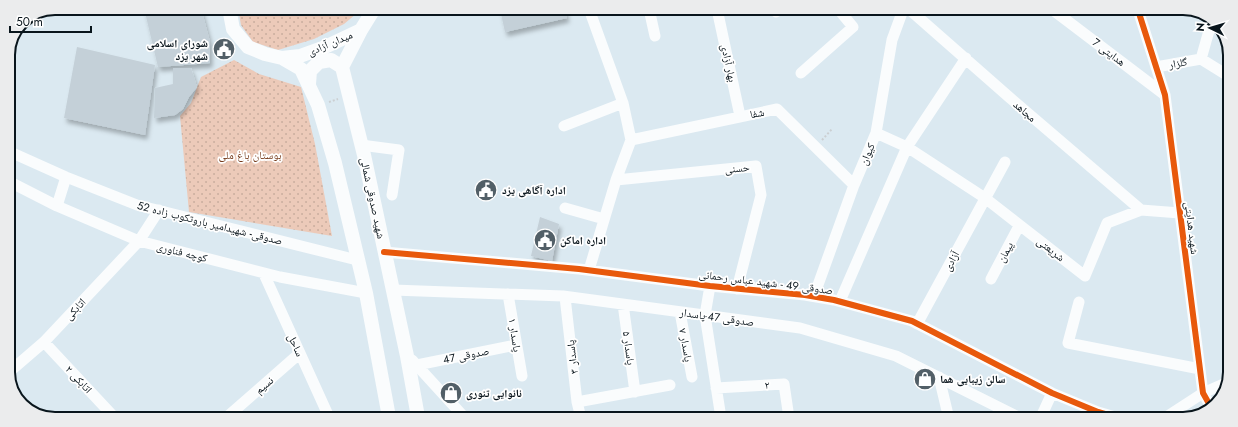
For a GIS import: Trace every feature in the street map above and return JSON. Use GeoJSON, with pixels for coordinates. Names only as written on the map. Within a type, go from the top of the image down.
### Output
{"type":"FeatureCollection","features":[{"type":"Feature","properties":{"kind":"main road","name":"میدان آزادی"},"geometry":{"type":"LineString","coordinates":[[230,15],[233,29],[248,47],[265,54],[282,58],[300,56],[325,48],[361,30],[370,15]]}},
{"type":"Feature","properties":{"kind":"main road"},"geometry":{"type":"LineString","coordinates":[[309,84],[310,71],[319,62],[331,60],[342,67],[361,30]]}},
{"type":"Feature","properties":{"kind":"main road"},"geometry":{"type":"LineString","coordinates":[[282,58],[301,69],[318,105],[335,163],[366,293],[388,412]]}},
{"type":"Feature","properties":{"kind":"main road","name":"شهید صدوقی شمالی"},"geometry":{"type":"LineString","coordinates":[[342,67],[362,145],[393,290],[412,360],[417,412]]}},
{"type":"Feature","properties":{"kind":"street"},"geometry":{"type":"LineString","coordinates":[[589,270],[616,180],[631,140],[623,103],[591,15]]}},
{"type":"Feature","properties":{"kind":"street"},"geometry":{"type":"LineString","coordinates":[[650,15],[655,36]]}},
{"type":"Feature","properties":{"kind":"street","name":"بهار آزادی"},"geometry":{"type":"LineString","coordinates":[[718,15],[740,116]]}},
{"type":"Feature","properties":{"kind":"street"},"geometry":{"type":"LineString","coordinates":[[801,72],[853,27],[843,15]]}},
{"type":"Feature","properties":{"kind":"street"},"geometry":{"type":"LineString","coordinates":[[876,133],[892,40],[901,15]]}},
{"type":"Feature","properties":{"kind":"street","name":"مجاهد"},"geometry":{"type":"LineString","coordinates":[[916,15],[1141,210]]}},
{"type":"Feature","properties":{"kind":"street","name":"هدایتی 7"},"geometry":{"type":"LineString","coordinates":[[1060,15],[1166,95]]}},
{"type":"Feature","properties":{"kind":"street","name":"شهید هدایتی"},"geometry":{"type":"LineString","coordinates":[[1140,15],[1166,95],[1203,393]]}},
{"type":"Feature","properties":{"kind":"street","name":"گلزار"},"geometry":{"type":"LineString","coordinates":[[1201,59],[1210,26]]}},
{"type":"Feature","properties":{"kind":"street"},"geometry":{"type":"LineString","coordinates":[[840,301],[907,147],[966,58]]}},
{"type":"Feature","properties":{"kind":"street","name":"گلزار"},"geometry":{"type":"LineString","coordinates":[[1156,66],[1201,59],[1223,73]]}},
{"type":"Feature","properties":{"kind":"street"},"geometry":{"type":"LineString","coordinates":[[564,126],[623,103]]}},
{"type":"Feature","properties":{"kind":"street","name":"شفا"},"geometry":{"type":"LineString","coordinates":[[631,140],[777,109],[854,185]]}},
{"type":"Feature","properties":{"kind":"street","name":"کیوان"},"geometry":{"type":"LineString","coordinates":[[814,296],[854,185],[876,133],[907,147]]}},
{"type":"Feature","properties":{"kind":"street"},"geometry":{"type":"LineString","coordinates":[[362,145],[399,150],[392,195]]}},
{"type":"Feature","properties":{"kind":"street","name":"شریعتی"},"geometry":{"type":"LineString","coordinates":[[907,147],[985,198],[1085,276],[1107,223],[1141,210],[1180,213]]}},
{"type":"Feature","properties":{"kind":"street","name":"52 صدوقی- شهیدامیر باروتکوب زاده"},"geometry":{"type":"LineString","coordinates":[[15,154],[66,177],[137,205],[357,260]]}},
{"type":"Feature","properties":{"kind":"street","name":"آزادی"},"geometry":{"type":"LineString","coordinates":[[917,324],[1004,162]]}},
{"type":"Feature","properties":{"kind":"street","name":"حسنی"},"geometry":{"type":"LineString","coordinates":[[616,180],[756,166],[761,195],[737,289]]}},
{"type":"Feature","properties":{"kind":"street"},"geometry":{"type":"LineString","coordinates":[[57,206],[66,177]]}},
{"type":"Feature","properties":{"kind":"street","name":"کوچه فناوری"},"geometry":{"type":"LineString","coordinates":[[15,185],[57,206],[139,241],[264,274],[366,293]]}},
{"type":"Feature","properties":{"kind":"street"},"geometry":{"type":"LineString","coordinates":[[565,208],[604,219]]}},
{"type":"Feature","properties":{"kind":"street","name":"اتابکی"},"geometry":{"type":"LineString","coordinates":[[15,367],[44,342],[139,241],[159,210]]}},
{"type":"Feature","properties":{"kind":"street","name":"پیمان"},"geometry":{"type":"LineString","coordinates":[[990,279],[1019,226]]}},
{"type":"Feature","properties":{"kind":"street","name":"صدوقی 49 - شهید عباس رحمانی"},"geometry":{"type":"LineString","coordinates":[[384,252],[589,270],[710,286],[814,296],[840,301],[912,321],[1050,396],[1098,412]]}},
{"type":"Feature","properties":{"kind":"street","name":"ساحل"},"geometry":{"type":"LineString","coordinates":[[264,274],[326,412]]}},
{"type":"Feature","properties":{"kind":"street"},"geometry":{"type":"LineString","coordinates":[[710,286],[705,315],[720,412]]}},
{"type":"Feature","properties":{"kind":"street","name":"صدوقی 47-پاسدار"},"geometry":{"type":"LineString","coordinates":[[393,290],[565,296],[800,328],[896,356],[939,377],[1002,412]]}},
{"type":"Feature","properties":{"kind":"street","name":"پاسدار ۱"},"geometry":{"type":"LineString","coordinates":[[508,294],[522,376]]}},
{"type":"Feature","properties":{"kind":"street","name":"پاسدار ۳"},"geometry":{"type":"LineString","coordinates":[[565,296],[577,402],[580,412]]}},
{"type":"Feature","properties":{"kind":"street"},"geometry":{"type":"LineString","coordinates":[[1079,302],[1068,343],[1200,369]]}},
{"type":"Feature","properties":{"kind":"street","name":"پاسدار ۵"},"geometry":{"type":"LineString","coordinates":[[623,304],[635,392]]}},
{"type":"Feature","properties":{"kind":"street","name":"پاسدار ۷"},"geometry":{"type":"LineString","coordinates":[[680,312],[692,377]]}},
{"type":"Feature","properties":{"kind":"street","name":"اتابکی ۲"},"geometry":{"type":"LineString","coordinates":[[44,342],[109,412]]}},
{"type":"Feature","properties":{"kind":"street","name":"صدوقی 47"},"geometry":{"type":"LineString","coordinates":[[412,360],[516,345]]}},
{"type":"Feature","properties":{"kind":"street","name":"نسیم"},"geometry":{"type":"LineString","coordinates":[[233,412],[300,353]]}},
{"type":"Feature","properties":{"kind":"street"},"geometry":{"type":"LineString","coordinates":[[412,360],[459,412]]}},
{"type":"Feature","properties":{"kind":"street"},"geometry":{"type":"LineString","coordinates":[[939,377],[948,412]]}},
{"type":"Feature","properties":{"kind":"street","name":"۲"},"geometry":{"type":"LineString","coordinates":[[716,388],[784,384],[788,412]]}},
{"type":"Feature","properties":{"kind":"street"},"geometry":{"type":"LineString","coordinates":[[577,402],[670,385]]}},
{"type":"Feature","properties":{"kind":"street"},"geometry":{"type":"LineString","coordinates":[[1174,412],[1203,393],[1221,385]]}},
{"type":"Feature","properties":{"kind":"street"},"geometry":{"type":"LineString","coordinates":[[1203,393],[1208,403]]}},
{"type":"Feature","properties":{"kind":"street"},"geometry":{"type":"LineString","coordinates":[[1043,412],[1050,396]]}},
{"type":"Feature","properties":{"kind":"path"},"geometry":{"type":"LineString","coordinates":[[318,105],[349,96]]}},
{"type":"Feature","properties":{"kind":"path"},"geometry":{"type":"LineString","coordinates":[[816,147],[832,129]]}},
{"type":"Feature","properties":{"kind":"green space"},"geometry":{"type":"Polygon","coordinates":[[[239,15],[355,15],[344,24],[314,39],[278,50],[253,42],[241,25],[239,15]]]}},
{"type":"Feature","properties":{"kind":"green space","name":"بوستان باغ ملی"},"geometry":{"type":"Polygon","coordinates":[[[234,60],[259,74],[301,87],[315,144],[332,236],[189,212],[180,116],[191,103],[201,77],[234,60]]]}},
{"type":"Feature","properties":{"kind":"building"},"geometry":{"type":"Polygon","coordinates":[[[146,15],[203,15],[210,42],[210,63],[158,67],[146,15]]]}},
{"type":"Feature","properties":{"kind":"building"},"geometry":{"type":"Polygon","coordinates":[[[501,15],[566,15],[567,18],[505,32],[501,15]]]}},
{"type":"Feature","properties":{"kind":"building"},"geometry":{"type":"Polygon","coordinates":[[[77,47],[155,65],[145,135],[64,118],[77,47]]]}},
{"type":"Feature","properties":{"kind":"building"},"geometry":{"type":"Polygon","coordinates":[[[173,68],[191,68],[197,87],[189,97],[183,109],[175,115],[154,118],[155,88],[173,84],[173,68]]]}},
{"type":"Feature","properties":{"kind":"building","name":"اداره اماکن"},"geometry":{"type":"Polygon","coordinates":[[[540,217],[559,224],[552,261],[531,256],[540,217]]]}},
{"type":"Feature","properties":{"kind":"cycle path"},"geometry":{"type":"LineString","coordinates":[[1140,15],[1165,95],[1203,393],[1208,403]]}},
{"type":"Feature","properties":{"kind":"cycle path"},"geometry":{"type":"LineString","coordinates":[[384,252],[579,269],[710,286],[805,295],[834,300],[912,321],[1052,393],[1098,412]]}},
{"type":"Feature","properties":{"kind":"place","name":"شورای اسلامی شهر یزد"},"geometry":{"type":"Point","coordinates":[224,49]}},
{"type":"Feature","properties":{"kind":"place","name":"اداره آگاهی یزد"},"geometry":{"type":"Point","coordinates":[486,190]}},
{"type":"Feature","properties":{"kind":"place","name":"اداره اماکن"},"geometry":{"type":"Point","coordinates":[545,240]}},
{"type":"Feature","properties":{"kind":"place","name":"سالن زیبایی هما"},"geometry":{"type":"Point","coordinates":[925,379]}},
{"type":"Feature","properties":{"kind":"place","name":"نانوایی تنوری"},"geometry":{"type":"Point","coordinates":[451,393]}}]}
